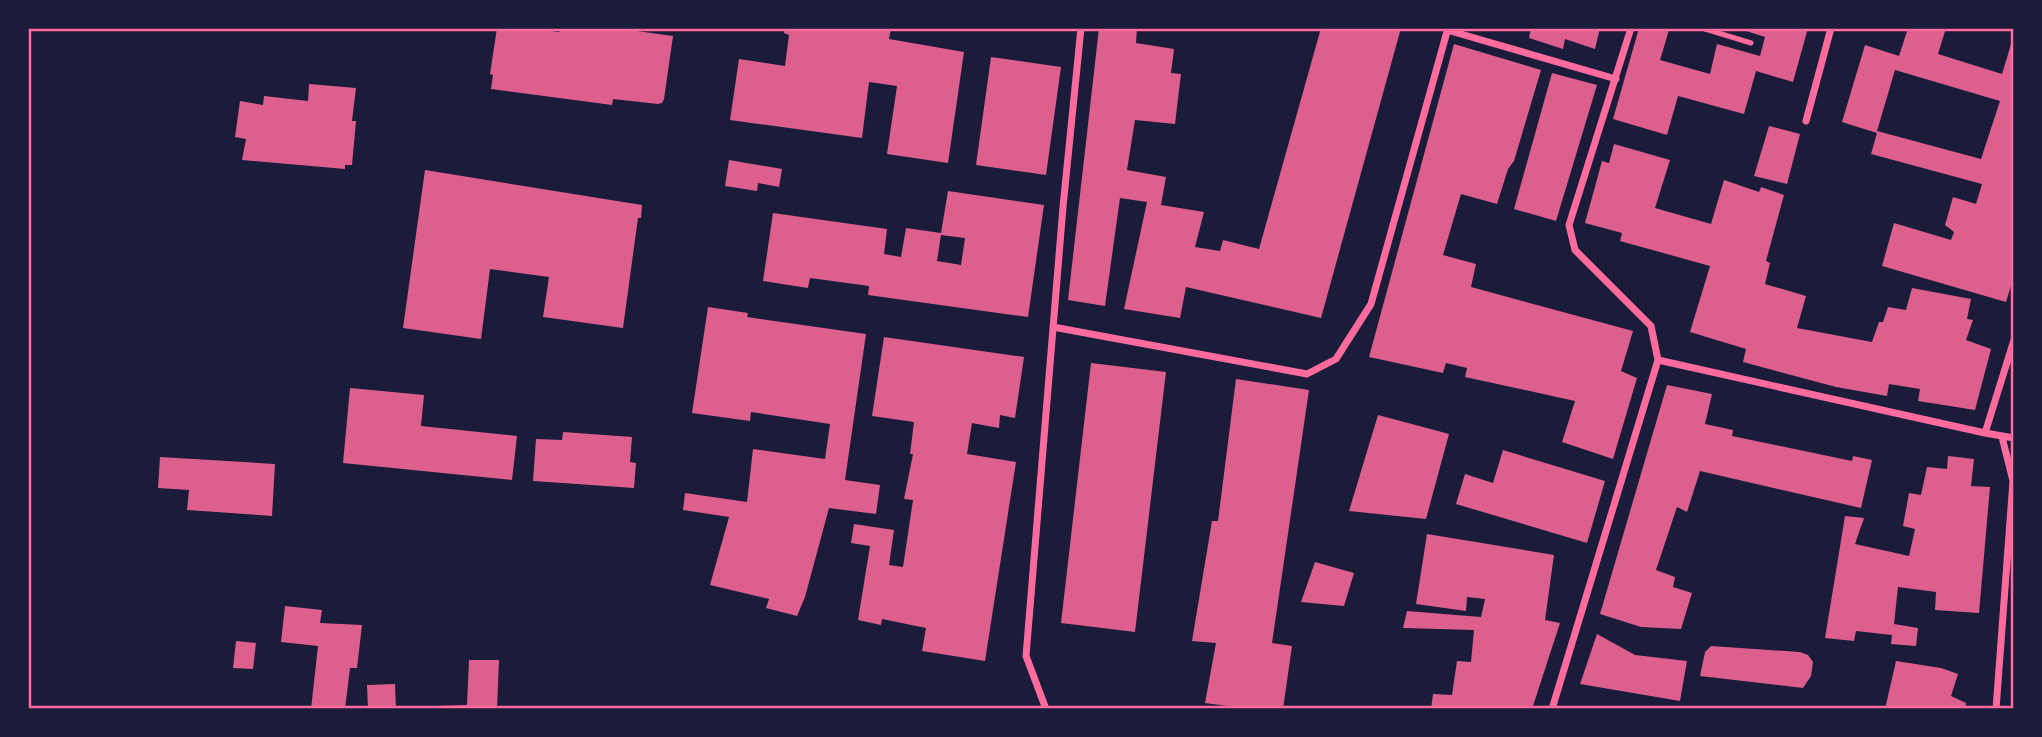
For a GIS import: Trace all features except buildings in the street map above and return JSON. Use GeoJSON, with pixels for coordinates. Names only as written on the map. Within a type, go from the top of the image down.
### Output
{"type":"FeatureCollection","features":[{"type":"Feature","properties":{"kind":"street"},"geometry":{"type":"LineString","coordinates":[[1046,709],[1026,656],[1081,28]]}},
{"type":"Feature","properties":{"kind":"street"},"geometry":{"type":"LineString","coordinates":[[1552,709],[1658,360],[1651,326],[1575,250],[1569,225],[1631,28]]}},
{"type":"Feature","properties":{"kind":"street"},"geometry":{"type":"LineString","coordinates":[[1806,121],[1831,28]]}},
{"type":"Feature","properties":{"kind":"street"},"geometry":{"type":"LineString","coordinates":[[1053,327],[1307,374],[1336,359],[1371,304],[1448,29],[1616,79]]}},
{"type":"Feature","properties":{"kind":"street"},"geometry":{"type":"LineString","coordinates":[[1985,433],[2014,340]]}},
{"type":"Feature","properties":{"kind":"street"},"geometry":{"type":"LineString","coordinates":[[1658,360],[2014,438]]}},
{"type":"Feature","properties":{"kind":"street"},"geometry":{"type":"LineString","coordinates":[[1996,709],[2013,481],[2002,437]]}},
{"type":"Feature","properties":{"kind":"lane"},"geometry":{"type":"LineString","coordinates":[[1702,28],[1751,43]]}}]}
